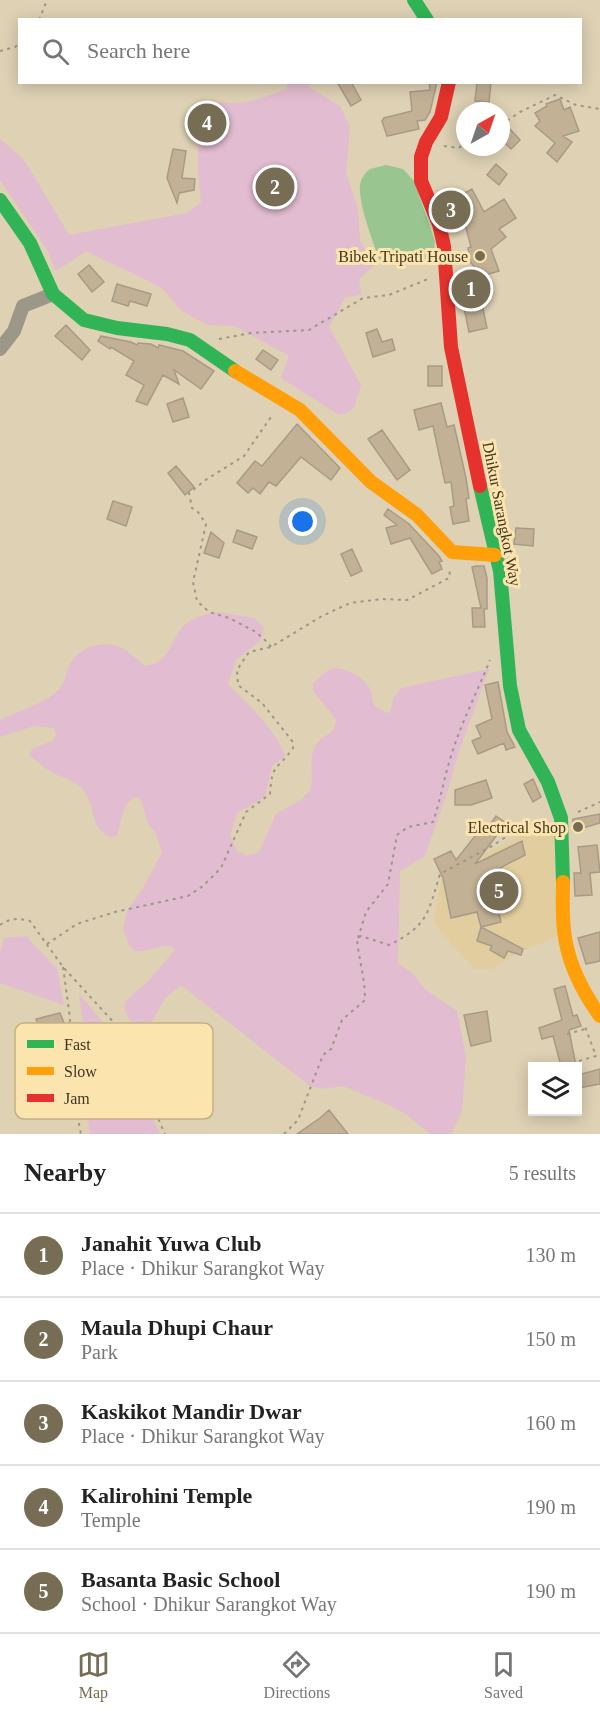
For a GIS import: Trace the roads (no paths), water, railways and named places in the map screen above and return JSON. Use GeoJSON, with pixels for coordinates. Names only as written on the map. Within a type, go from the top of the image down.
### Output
{"type":"FeatureCollection","features":[{"type":"Feature","properties":{"kind":"street"},"geometry":{"type":"LineString","coordinates":[[414,0],[426,18]]}},
{"type":"Feature","properties":{"kind":"street","name":"Dhikur Sarangkot Way"},"geometry":{"type":"LineString","coordinates":[[449,84],[441,117],[426,142],[422,158],[421,181],[439,224],[447,271],[452,347],[500,571],[510,686],[519,730],[548,782],[559,812],[564,930],[568,950],[584,993],[600,1016]]}},
{"type":"Feature","properties":{"kind":"street"},"geometry":{"type":"LineString","coordinates":[[0,200],[30,243],[53,294],[84,320],[190,340],[244,378],[300,410],[371,482],[417,515],[452,552],[495,555]]}},
{"type":"Feature","properties":{"kind":"street"},"geometry":{"type":"LineString","coordinates":[[0,349],[14,331],[23,306],[53,294]]}},
{"type":"Feature","properties":{"kind":"place","name":"Kalirohini Temple"},"geometry":{"type":"Point","coordinates":[207,123]}},
{"type":"Feature","properties":{"kind":"place","name":"Maula Dhupi Chaur"},"geometry":{"type":"Point","coordinates":[275,187]}},
{"type":"Feature","properties":{"kind":"place","name":"Kaskikot Mandir Dwar"},"geometry":{"type":"Point","coordinates":[451,210]}},
{"type":"Feature","properties":{"kind":"place","name":"Bibek Tripati House"},"geometry":{"type":"Point","coordinates":[480,256]}},
{"type":"Feature","properties":{"kind":"place","name":"Janahit Yuwa Club"},"geometry":{"type":"Point","coordinates":[471,289]}},
{"type":"Feature","properties":{"kind":"place","name":"Electrical Shop"},"geometry":{"type":"Point","coordinates":[578,827]}},
{"type":"Feature","properties":{"kind":"place","name":"Basanta Basic School"},"geometry":{"type":"Point","coordinates":[499,891]}}]}
